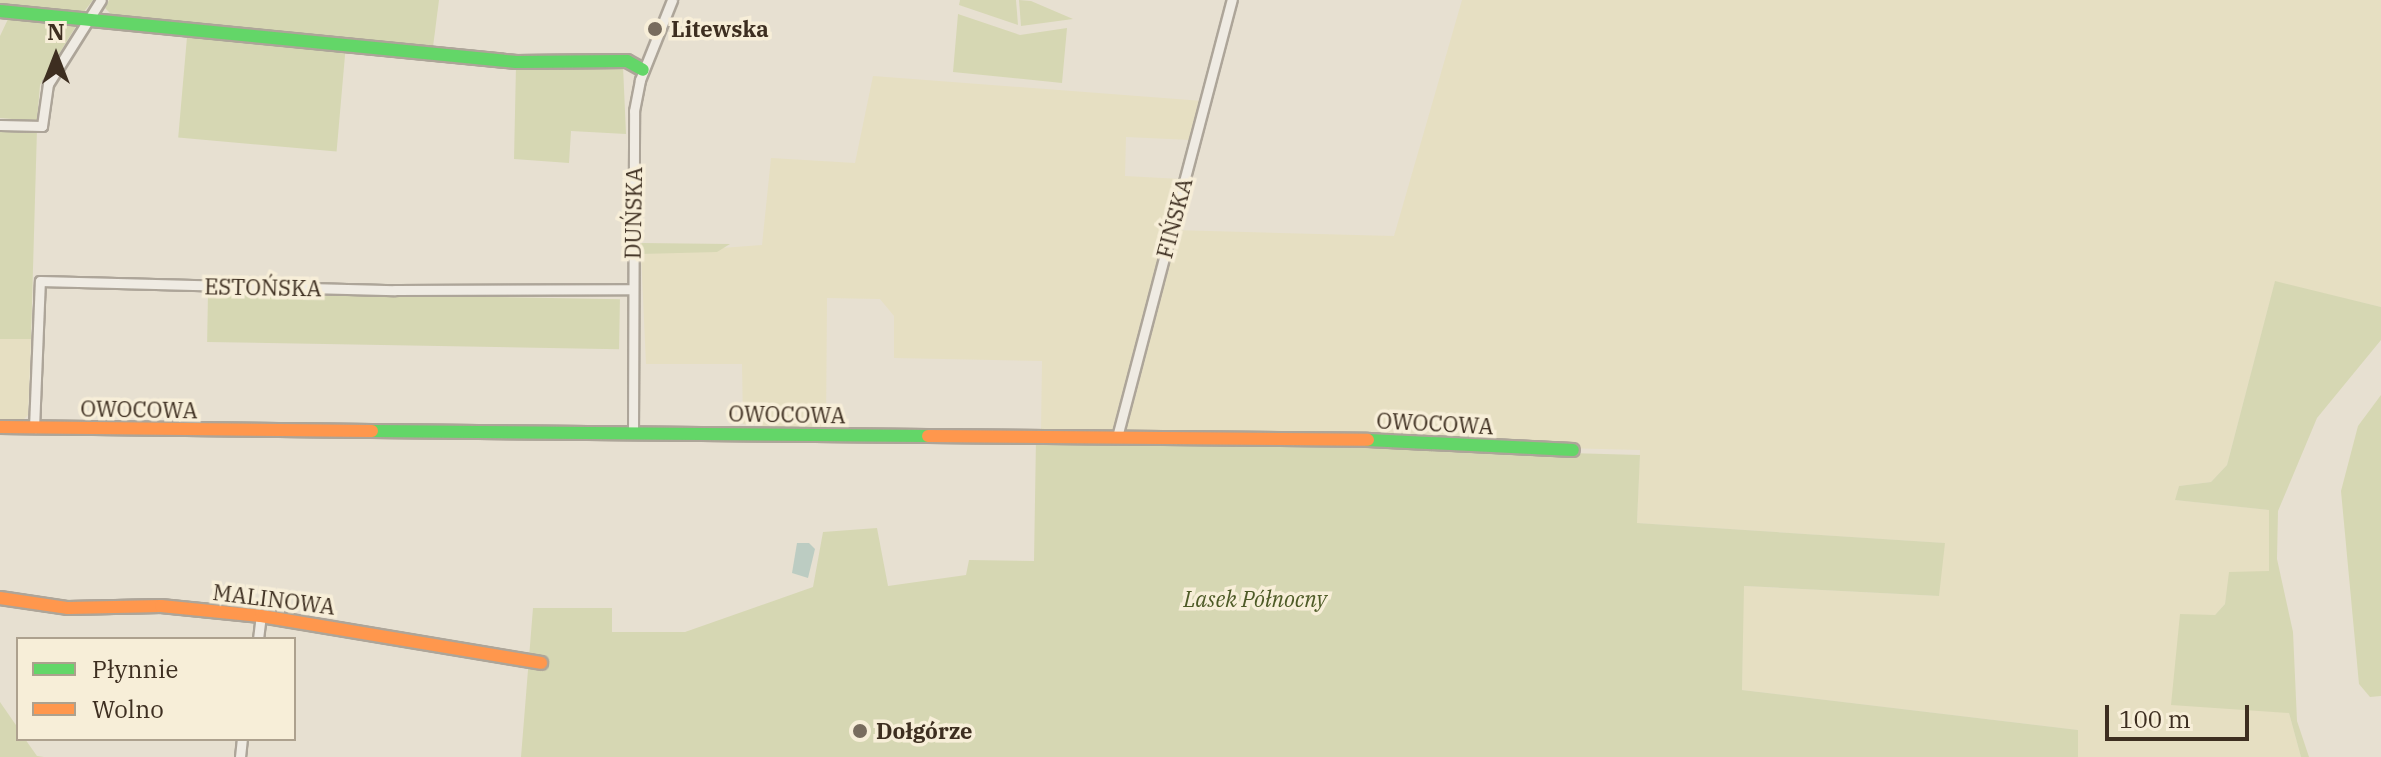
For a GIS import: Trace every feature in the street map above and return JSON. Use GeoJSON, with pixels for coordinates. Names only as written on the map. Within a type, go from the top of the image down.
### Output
{"type":"FeatureCollection","features":[{"type":"Feature","properties":{"kind":"street"},"geometry":{"type":"LineString","coordinates":[[0,125],[42,126],[48,84],[101,0]]}},
{"type":"Feature","properties":{"kind":"street","name":"DUŃSKA"},"geometry":{"type":"LineString","coordinates":[[633,433],[634,111],[643,70],[672,0]]}},
{"type":"Feature","properties":{"kind":"street","name":"FIŃSKA"},"geometry":{"type":"LineString","coordinates":[[1117,437],[1232,0]]}},
{"type":"Feature","properties":{"kind":"street"},"geometry":{"type":"LineString","coordinates":[[0,11],[516,62],[627,61],[643,70]]}},
{"type":"Feature","properties":{"kind":"street","name":"ESTOŃSKA"},"geometry":{"type":"LineString","coordinates":[[34,428],[40,281],[395,290],[632,289]]}},
{"type":"Feature","properties":{"kind":"street","name":"OWOCOWA"},"geometry":{"type":"LineString","coordinates":[[0,427],[1369,440],[1573,450]]}},
{"type":"Feature","properties":{"kind":"street","name":"MALINOWA"},"geometry":{"type":"LineString","coordinates":[[0,598],[68,608],[161,606],[261,616],[541,663]]}},
{"type":"Feature","properties":{"kind":"street"},"geometry":{"type":"LineString","coordinates":[[258,637],[261,616]]}},
{"type":"Feature","properties":{"kind":"shaded area"},"geometry":{"type":"Polygon","coordinates":[[[1462,0],[2381,0],[2381,307],[2275,282],[2227,465],[2211,482],[2179,486],[2176,500],[2269,510],[2269,572],[2230,572],[2225,604],[2215,615],[2289,713],[2301,757],[2078,757],[2078,730],[1742,690],[1743,586],[1938,596],[1944,543],[1637,523],[1640,450],[1120,436],[1173,230],[1394,236],[1462,0]]]}},
{"type":"Feature","properties":{"kind":"shaded area"},"geometry":{"type":"Polygon","coordinates":[[[873,76],[1203,101],[1191,140],[1126,137],[1125,176],[1181,179],[1114,433],[1041,432],[1042,361],[894,358],[894,316],[880,299],[827,298],[826,429],[762,430],[760,424],[743,424],[742,364],[646,364],[641,254],[762,245],[771,158],[855,163],[873,76]]]}},
{"type":"Feature","properties":{"kind":"shaded area"},"geometry":{"type":"Polygon","coordinates":[[[0,339],[31,339],[28,415],[22,421],[0,422],[0,339]]]}},
{"type":"Feature","properties":{"kind":"shaded area"},"geometry":{"type":"Polygon","coordinates":[[[797,543],[809,543],[815,549],[808,578],[792,573],[797,543]]]}},
{"type":"Feature","properties":{"kind":"green space"},"geometry":{"type":"Polygon","coordinates":[[[0,0],[93,0],[83,13],[0,6],[0,0]]]}},
{"type":"Feature","properties":{"kind":"green space"},"geometry":{"type":"Polygon","coordinates":[[[109,0],[439,0],[433,47],[113,16],[105,8],[109,0]]]}},
{"type":"Feature","properties":{"kind":"green space"},"geometry":{"type":"Polygon","coordinates":[[[960,0],[1016,0],[1018,25],[959,5],[960,0]]]}},
{"type":"Feature","properties":{"kind":"green space"},"geometry":{"type":"Polygon","coordinates":[[[1019,0],[1031,1],[1073,19],[1021,26],[1019,0]]]}},
{"type":"Feature","properties":{"kind":"green space"},"geometry":{"type":"Polygon","coordinates":[[[958,14],[1020,35],[1067,28],[1062,83],[953,72],[958,14]]]}},
{"type":"Feature","properties":{"kind":"green space"},"geometry":{"type":"Polygon","coordinates":[[[9,17],[78,23],[40,85],[37,121],[0,118],[0,36],[9,17]]]}},
{"type":"Feature","properties":{"kind":"green space"},"geometry":{"type":"Polygon","coordinates":[[[187,37],[345,51],[337,151],[178,138],[187,37]]]}},
{"type":"Feature","properties":{"kind":"green space"},"geometry":{"type":"Polygon","coordinates":[[[516,65],[623,66],[626,134],[571,131],[569,163],[514,159],[516,65]]]}},
{"type":"Feature","properties":{"kind":"green space"},"geometry":{"type":"Polygon","coordinates":[[[0,127],[37,129],[31,339],[0,339],[0,127]]]}},
{"type":"Feature","properties":{"kind":"green space"},"geometry":{"type":"Polygon","coordinates":[[[641,243],[730,244],[717,252],[641,254],[641,243]]]}},
{"type":"Feature","properties":{"kind":"green space"},"geometry":{"type":"Polygon","coordinates":[[[2275,281],[2381,307],[2381,340],[2317,418],[2278,511],[2277,559],[2293,632],[2297,721],[2309,757],[2301,757],[2289,713],[2171,705],[2180,614],[2215,615],[2225,604],[2229,572],[2269,571],[2269,510],[2175,500],[2179,486],[2211,482],[2227,465],[2275,281]]]}},
{"type":"Feature","properties":{"kind":"green space"},"geometry":{"type":"Polygon","coordinates":[[[208,292],[620,299],[619,349],[207,342],[208,292]]]}},
{"type":"Feature","properties":{"kind":"green space"},"geometry":{"type":"Polygon","coordinates":[[[2381,395],[2381,696],[2370,697],[2359,684],[2341,491],[2358,426],[2381,395]]]}},
{"type":"Feature","properties":{"kind":"green space","name":"Lasek Północny"},"geometry":{"type":"Polygon","coordinates":[[[1036,438],[1640,455],[1637,523],[1945,543],[1939,596],[1744,586],[1742,690],[2078,730],[2078,757],[521,757],[533,608],[612,608],[612,632],[685,632],[813,587],[823,532],[877,528],[888,586],[966,575],[969,560],[1034,561],[1036,438]]]}},
{"type":"Feature","properties":{"kind":"green space"},"geometry":{"type":"Polygon","coordinates":[[[0,702],[16,725],[16,741],[26,741],[37,756],[44,757],[0,757],[0,702]]]}},
{"type":"Feature","properties":{"kind":"traffic: fast"},"geometry":{"type":"LineString","coordinates":[[0,11],[516,62],[627,61],[643,70]]}},
{"type":"Feature","properties":{"kind":"traffic: fast"},"geometry":{"type":"LineString","coordinates":[[372,431],[928,436]]}},
{"type":"Feature","properties":{"kind":"traffic: fast"},"geometry":{"type":"LineString","coordinates":[[1368,440],[1573,450]]}},
{"type":"Feature","properties":{"kind":"traffic: slow"},"geometry":{"type":"LineString","coordinates":[[0,427],[372,431]]}},
{"type":"Feature","properties":{"kind":"traffic: slow"},"geometry":{"type":"LineString","coordinates":[[928,436],[1368,440]]}},
{"type":"Feature","properties":{"kind":"traffic: slow"},"geometry":{"type":"LineString","coordinates":[[0,598],[68,608],[161,606],[261,616],[541,663]]}},
{"type":"Feature","properties":{"kind":"place","name":"Litewska"},"geometry":{"type":"Point","coordinates":[655,29]}},
{"type":"Feature","properties":{"kind":"place","name":"Dołgórze"},"geometry":{"type":"Point","coordinates":[860,731]}}]}
